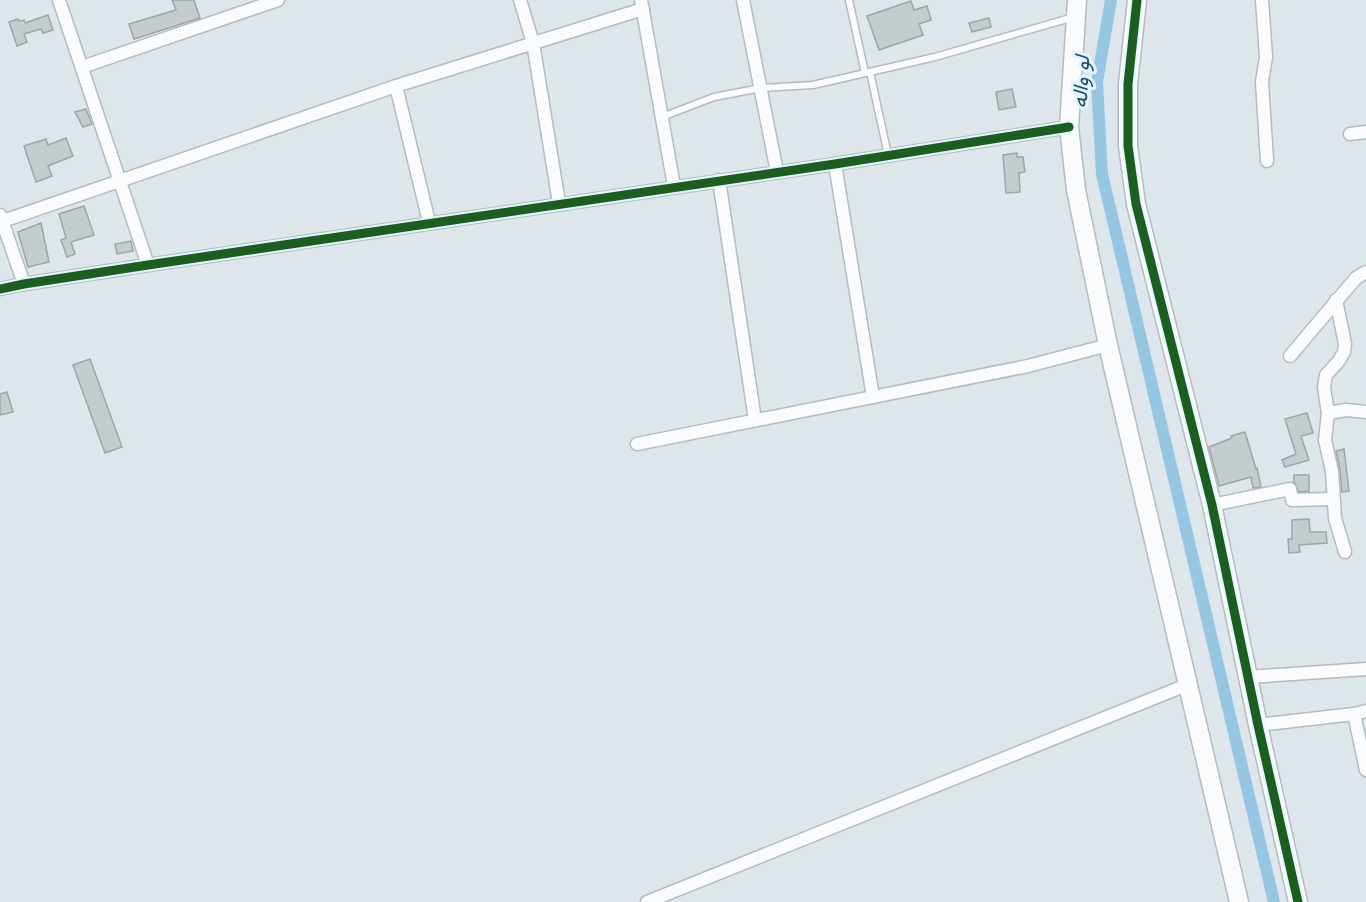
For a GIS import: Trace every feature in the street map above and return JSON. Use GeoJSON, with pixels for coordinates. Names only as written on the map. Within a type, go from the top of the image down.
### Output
{"type":"FeatureCollection","features":[{"type":"Feature","properties":{"kind":"street"},"geometry":{"type":"LineString","coordinates":[[59,0],[148,265]]}},
{"type":"Feature","properties":{"kind":"street"},"geometry":{"type":"LineString","coordinates":[[82,67],[278,0]]}},
{"type":"Feature","properties":{"kind":"street"},"geometry":{"type":"LineString","coordinates":[[520,0],[533,43],[559,203]]}},
{"type":"Feature","properties":{"kind":"street"},"geometry":{"type":"LineString","coordinates":[[743,0],[777,172]]}},
{"type":"Feature","properties":{"kind":"street"},"geometry":{"type":"LineString","coordinates":[[1137,0],[1128,84],[1128,146],[1136,204],[1212,505],[1298,902]]}},
{"type":"Feature","properties":{"kind":"street"},"geometry":{"type":"LineString","coordinates":[[1262,0],[1266,57],[1262,82],[1267,160]]}},
{"type":"Feature","properties":{"kind":"street"},"geometry":{"type":"LineString","coordinates":[[24,284],[1,219],[121,181],[396,86],[533,43],[642,4],[674,186]]}},
{"type":"Feature","properties":{"kind":"street"},"geometry":{"type":"LineString","coordinates":[[1076,8],[1069,126],[1076,190],[1107,345],[1239,902]]}},
{"type":"Feature","properties":{"kind":"street"},"geometry":{"type":"LineString","coordinates":[[396,86],[429,222]]}},
{"type":"Feature","properties":{"kind":"street"},"geometry":{"type":"LineString","coordinates":[[0,289],[429,222],[835,164],[1069,126]]}},
{"type":"Feature","properties":{"kind":"street"},"geometry":{"type":"LineString","coordinates":[[1350,134],[1366,132]]}},
{"type":"Feature","properties":{"kind":"street"},"geometry":{"type":"LineString","coordinates":[[835,164],[873,397]]}},
{"type":"Feature","properties":{"kind":"street"},"geometry":{"type":"LineString","coordinates":[[719,180],[755,420]]}},
{"type":"Feature","properties":{"kind":"street"},"geometry":{"type":"LineString","coordinates":[[1290,356],[1336,300],[1356,278],[1366,272]]}},
{"type":"Feature","properties":{"kind":"street"},"geometry":{"type":"LineString","coordinates":[[1336,300],[1345,344],[1344,352],[1338,362],[1326,375],[1324,387],[1328,413],[1325,440],[1332,471],[1335,518],[1345,552]]}},
{"type":"Feature","properties":{"kind":"street"},"geometry":{"type":"LineString","coordinates":[[637,444],[1028,366],[1107,345]]}},
{"type":"Feature","properties":{"kind":"street"},"geometry":{"type":"LineString","coordinates":[[1328,413],[1346,410],[1366,412]]}},
{"type":"Feature","properties":{"kind":"street"},"geometry":{"type":"LineString","coordinates":[[1212,505],[1290,489],[1292,500],[1333,499]]}},
{"type":"Feature","properties":{"kind":"street"},"geometry":{"type":"LineString","coordinates":[[1248,677],[1366,669]]}},
{"type":"Feature","properties":{"kind":"street"},"geometry":{"type":"LineString","coordinates":[[647,902],[1188,684]]}},
{"type":"Feature","properties":{"kind":"street"},"geometry":{"type":"LineString","coordinates":[[1258,725],[1360,713],[1366,770]]}},
{"type":"Feature","properties":{"kind":"lane"},"geometry":{"type":"LineString","coordinates":[[849,0],[888,155]]}},
{"type":"Feature","properties":{"kind":"lane"},"geometry":{"type":"LineString","coordinates":[[662,117],[714,97],[761,88],[813,85],[1017,35],[1076,8]]}},
{"type":"Feature","properties":{"kind":"building"},"geometry":{"type":"Polygon","coordinates":[[[172,0],[194,0],[200,18],[134,39],[129,24],[176,10],[172,0]]]}},
{"type":"Feature","properties":{"kind":"building"},"geometry":{"type":"Polygon","coordinates":[[[911,1],[914,10],[927,6],[931,20],[919,24],[923,35],[879,50],[867,16],[911,1]]]}},
{"type":"Feature","properties":{"kind":"building"},"geometry":{"type":"Polygon","coordinates":[[[48,15],[53,30],[43,33],[41,29],[24,34],[27,42],[17,46],[9,22],[18,19],[19,21],[24,20],[25,23],[48,15]]]}},
{"type":"Feature","properties":{"kind":"building"},"geometry":{"type":"Polygon","coordinates":[[[989,18],[991,27],[972,32],[969,23],[989,18]]]}},
{"type":"Feature","properties":{"kind":"building"},"geometry":{"type":"Polygon","coordinates":[[[1012,89],[1016,107],[999,110],[996,92],[1012,89]]]}},
{"type":"Feature","properties":{"kind":"building"},"geometry":{"type":"Polygon","coordinates":[[[86,109],[92,124],[83,127],[75,112],[86,109]]]}},
{"type":"Feature","properties":{"kind":"building"},"geometry":{"type":"Polygon","coordinates":[[[66,138],[73,156],[48,166],[52,176],[36,182],[24,146],[46,139],[48,145],[66,138]]]}},
{"type":"Feature","properties":{"kind":"building"},"geometry":{"type":"Polygon","coordinates":[[[1017,153],[1017,157],[1023,157],[1025,172],[1019,173],[1020,192],[1006,193],[1003,155],[1017,153]]]}},
{"type":"Feature","properties":{"kind":"building"},"geometry":{"type":"Polygon","coordinates":[[[84,206],[94,235],[71,242],[75,254],[67,257],[61,240],[66,238],[59,214],[84,206]]]}},
{"type":"Feature","properties":{"kind":"building"},"geometry":{"type":"Polygon","coordinates":[[[41,223],[49,262],[28,267],[18,232],[41,223]]]}},
{"type":"Feature","properties":{"kind":"building"},"geometry":{"type":"Polygon","coordinates":[[[131,241],[133,251],[117,254],[115,244],[131,241]]]}},
{"type":"Feature","properties":{"kind":"building"},"geometry":{"type":"Polygon","coordinates":[[[90,359],[122,447],[105,453],[73,365],[90,359]]]}},
{"type":"Feature","properties":{"kind":"building"},"geometry":{"type":"Polygon","coordinates":[[[7,392],[13,412],[0,415],[0,394],[7,392]]]}},
{"type":"Feature","properties":{"kind":"building"},"geometry":{"type":"Polygon","coordinates":[[[1307,413],[1313,433],[1301,436],[1309,460],[1285,467],[1282,460],[1296,454],[1285,419],[1307,413]]]}},
{"type":"Feature","properties":{"kind":"building"},"geometry":{"type":"Polygon","coordinates":[[[1245,432],[1261,487],[1253,488],[1251,477],[1219,486],[1209,447],[1245,432]]]}},
{"type":"Feature","properties":{"kind":"building"},"geometry":{"type":"Polygon","coordinates":[[[1344,449],[1349,491],[1342,492],[1336,451],[1344,449]]]}},
{"type":"Feature","properties":{"kind":"building"},"geometry":{"type":"Polygon","coordinates":[[[1294,475],[1309,475],[1309,491],[1299,492],[1294,482],[1294,475]]]}},
{"type":"Feature","properties":{"kind":"building"},"geometry":{"type":"Polygon","coordinates":[[[1309,519],[1310,532],[1326,532],[1327,543],[1299,545],[1300,552],[1289,553],[1288,539],[1292,539],[1292,520],[1309,519]]]}},
{"type":"Feature","properties":{"kind":"waterway","name":"لو واله"},"geometry":{"type":"LineString","coordinates":[[1111,0],[1097,82],[1102,174],[1274,902]]}},
{"type":"Feature","properties":{"kind":"cycle path"},"geometry":{"type":"LineString","coordinates":[[1137,0],[1128,84],[1128,146],[1136,204],[1212,505],[1298,902]]}},
{"type":"Feature","properties":{"kind":"cycle path"},"geometry":{"type":"LineString","coordinates":[[0,289],[1069,127]]}}]}
